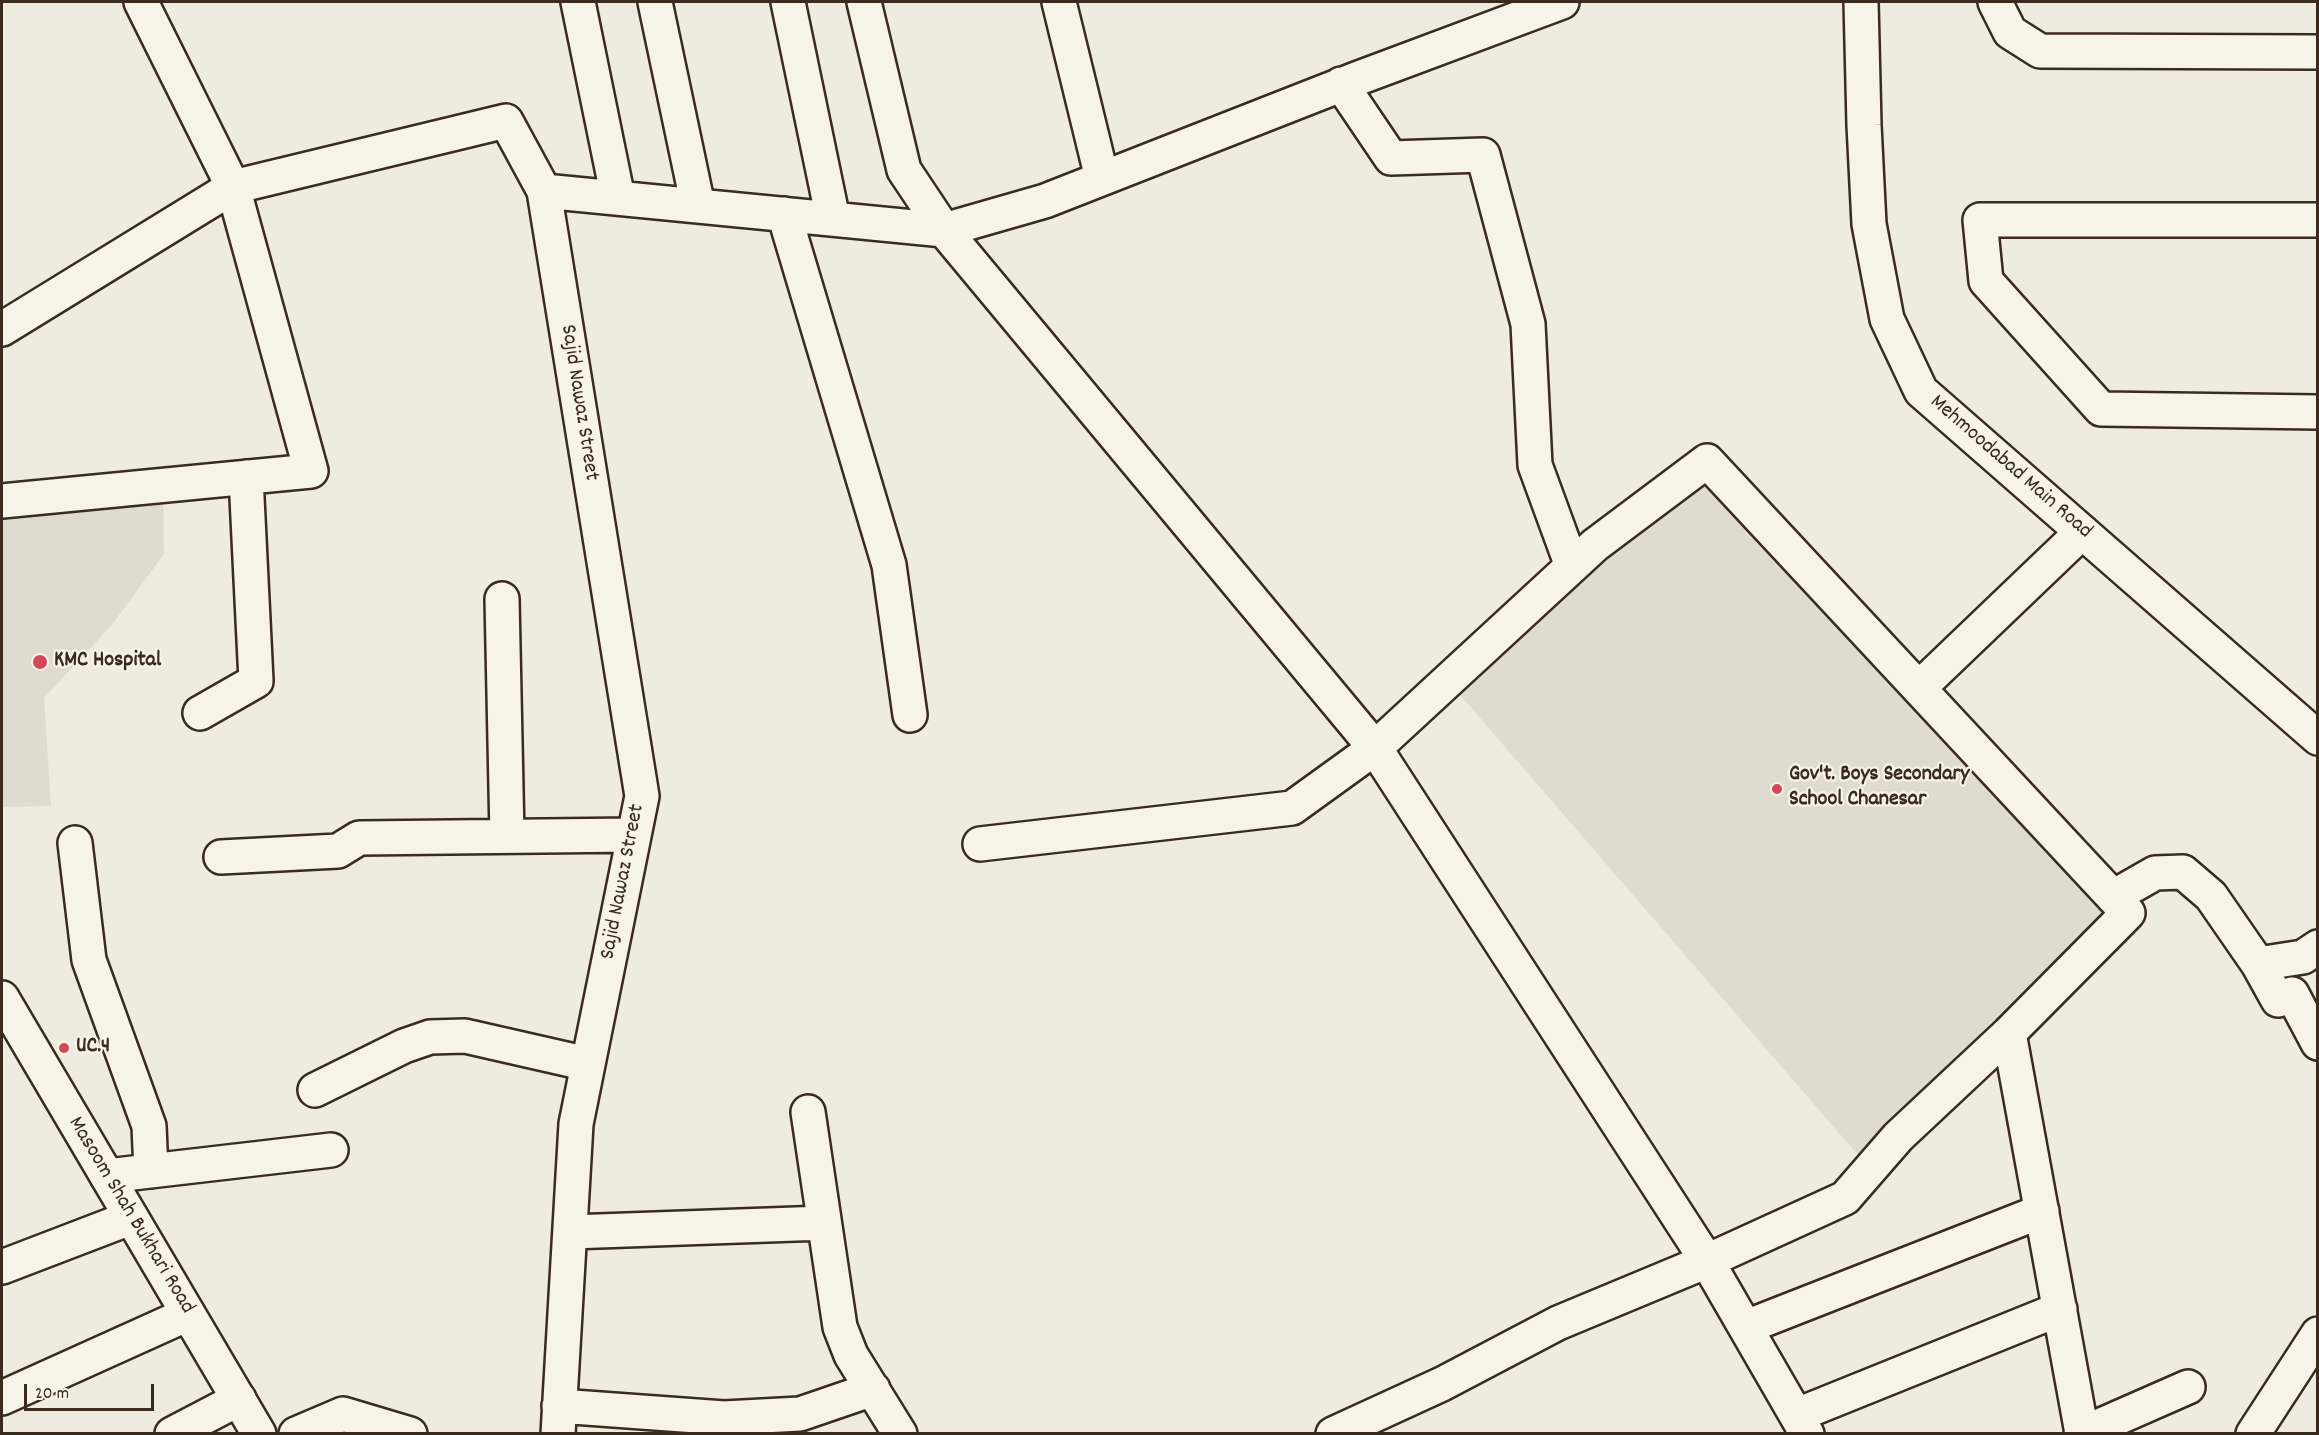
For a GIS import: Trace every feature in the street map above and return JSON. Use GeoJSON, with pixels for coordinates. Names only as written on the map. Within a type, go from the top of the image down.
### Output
{"type":"FeatureCollection","features":[{"type":"Feature","properties":{"kind":"street"},"geometry":{"type":"LineString","coordinates":[[2,501],[311,471],[233,187],[141,2]]}},
{"type":"Feature","properties":{"kind":"street"},"geometry":{"type":"LineString","coordinates":[[578,2],[618,198]]}},
{"type":"Feature","properties":{"kind":"street"},"geometry":{"type":"LineString","coordinates":[[655,2],[698,206]]}},
{"type":"Feature","properties":{"kind":"street"},"geometry":{"type":"LineString","coordinates":[[788,2],[833,219]]}},
{"type":"Feature","properties":{"kind":"street"},"geometry":{"type":"LineString","coordinates":[[864,2],[904,170],[944,230],[1375,748],[1707,1261],[1802,1424],[2060,1309]]}},
{"type":"Feature","properties":{"kind":"street"},"geometry":{"type":"LineString","coordinates":[[1059,2],[1102,178]]}},
{"type":"Feature","properties":{"kind":"street"},"geometry":{"type":"LineString","coordinates":[[544,191],[944,230],[1045,201],[1341,84],[1562,2]]}},
{"type":"Feature","properties":{"kind":"street","name":"Mehmoodabad Main Road"},"geometry":{"type":"LineString","coordinates":[[1861,2],[1869,224],[1887,319],[1921,391],[2318,738]]}},
{"type":"Feature","properties":{"kind":"street"},"geometry":{"type":"LineString","coordinates":[[1995,2],[2010,32],[2040,51],[2318,52]]}},
{"type":"Feature","properties":{"kind":"street"},"geometry":{"type":"LineString","coordinates":[[1341,84],[1391,159],[1484,155],[1528,324],[1535,465],[1572,566]]}},
{"type":"Feature","properties":{"kind":"street","name":"Sajid Nawaz Street"},"geometry":{"type":"LineString","coordinates":[[233,187],[506,121],[544,191],[642,796],[576,1124],[559,1420]]}},
{"type":"Feature","properties":{"kind":"street"},"geometry":{"type":"LineString","coordinates":[[2,329],[233,187]]}},
{"type":"Feature","properties":{"kind":"street"},"geometry":{"type":"LineString","coordinates":[[784,214],[889,565],[910,715]]}},
{"type":"Feature","properties":{"kind":"street"},"geometry":{"type":"LineString","coordinates":[[2318,220],[1980,220],[1986,281],[2101,409],[2318,412]]}},
{"type":"Feature","properties":{"kind":"street"},"geometry":{"type":"LineString","coordinates":[[980,844],[1292,808],[1375,748],[1595,545],[1707,461],[2128,914],[2009,1033],[1898,1137],[1845,1198],[1707,1261],[1558,1323],[1442,1384],[1334,1433]]}},
{"type":"Feature","properties":{"kind":"street"},"geometry":{"type":"LineString","coordinates":[[200,713],[256,681],[246,477]]}},
{"type":"Feature","properties":{"kind":"street"},"geometry":{"type":"LineString","coordinates":[[1919,688],[2082,532]]}},
{"type":"Feature","properties":{"kind":"street"},"geometry":{"type":"LineString","coordinates":[[502,599],[507,836]]}},
{"type":"Feature","properties":{"kind":"street"},"geometry":{"type":"LineString","coordinates":[[220,857],[338,851],[359,838],[634,835]]}},
{"type":"Feature","properties":{"kind":"street"},"geometry":{"type":"LineString","coordinates":[[75,843],[89,960],[149,1126],[151,1171]]}},
{"type":"Feature","properties":{"kind":"street"},"geometry":{"type":"LineString","coordinates":[[2113,897],[2155,873],[2183,872],[2211,896],[2258,964],[2278,1000],[2292,994],[2318,1043]]}},
{"type":"Feature","properties":{"kind":"street"},"geometry":{"type":"LineString","coordinates":[[2258,964],[2303,957],[2318,947]]}},
{"type":"Feature","properties":{"kind":"street","name":"Masoom Shah Bukhari Road"},"geometry":{"type":"LineString","coordinates":[[7,1018],[106,1176],[259,1434]]}},
{"type":"Feature","properties":{"kind":"street"},"geometry":{"type":"LineString","coordinates":[[2009,1033],[2082,1433],[2188,1387]]}},
{"type":"Feature","properties":{"kind":"street"},"geometry":{"type":"LineString","coordinates":[[315,1090],[404,1046],[430,1037],[465,1036],[588,1064]]}},
{"type":"Feature","properties":{"kind":"street"},"geometry":{"type":"LineString","coordinates":[[808,1112],[840,1327],[851,1355],[900,1434]]}},
{"type":"Feature","properties":{"kind":"street"},"geometry":{"type":"LineString","coordinates":[[106,1176],[331,1150]]}},
{"type":"Feature","properties":{"kind":"street"},"geometry":{"type":"LineString","coordinates":[[1746,1327],[2042,1211]]}},
{"type":"Feature","properties":{"kind":"street"},"geometry":{"type":"LineString","coordinates":[[2,1267],[130,1218]]}},
{"type":"Feature","properties":{"kind":"street"},"geometry":{"type":"LineString","coordinates":[[570,1233],[824,1223]]}},
{"type":"Feature","properties":{"kind":"street"},"geometry":{"type":"LineString","coordinates":[[2,1398],[188,1314]]}},
{"type":"Feature","properties":{"kind":"street"},"geometry":{"type":"LineString","coordinates":[[2253,1434],[2318,1334]]}},
{"type":"Feature","properties":{"kind":"street"},"geometry":{"type":"LineString","coordinates":[[559,1420],[724,1418],[800,1414],[873,1389]]}},
{"type":"Feature","properties":{"kind":"street"},"geometry":{"type":"LineString","coordinates":[[172,1434],[239,1399]]}},
{"type":"Feature","properties":{"kind":"street"},"geometry":{"type":"LineString","coordinates":[[296,1434],[344,1414],[410,1434]]}},
{"type":"Feature","properties":{"kind":"shaded area","name":"Gov't. Boys Secondary School Chanesar"},"geometry":{"type":"Polygon","coordinates":[[[1707,461],[2128,913],[1870,1169],[1448,681],[1707,461]]]}},
{"type":"Feature","properties":{"kind":"shaded area","name":"KMC Hospital"},"geometry":{"type":"Polygon","coordinates":[[[163,485],[164,554],[111,626],[44,698],[51,806],[2,807],[2,501],[163,485]]]}},
{"type":"Feature","properties":{"kind":"place","name":"KMC Hospital"},"geometry":{"type":"Point","coordinates":[40,662]}},
{"type":"Feature","properties":{"kind":"place","name":"Gov't. Boys Secondary School Chanesar"},"geometry":{"type":"Point","coordinates":[1777,789]}},
{"type":"Feature","properties":{"kind":"place","name":"UC.4"},"geometry":{"type":"Point","coordinates":[64,1048]}}]}
